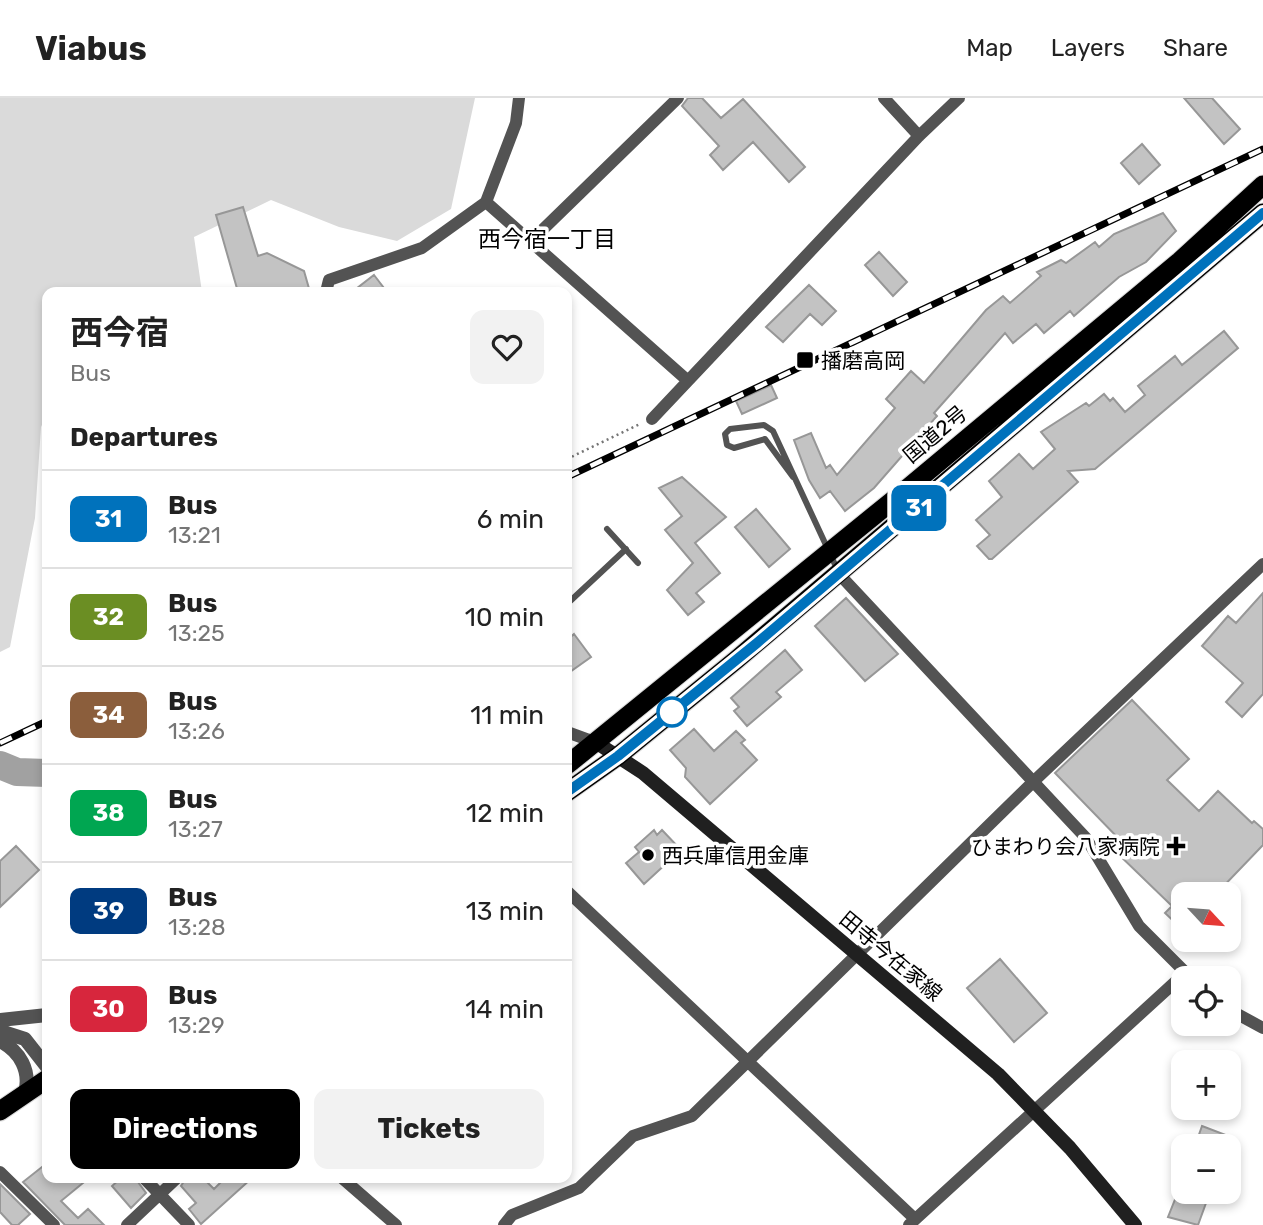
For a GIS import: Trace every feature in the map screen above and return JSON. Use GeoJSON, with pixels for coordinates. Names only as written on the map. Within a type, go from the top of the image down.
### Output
{"type":"FeatureCollection","features":[{"type":"Feature","properties":{"kind":"highway","name":"国道2号"},"geometry":{"type":"LineString","coordinates":[[572,761],[1180,261],[1263,185]]}},
{"type":"Feature","properties":{"kind":"highway"},"geometry":{"type":"LineString","coordinates":[[572,788],[618,756],[839,574],[1263,213]]}},
{"type":"Feature","properties":{"kind":"highway"},"geometry":{"type":"LineString","coordinates":[[0,1111],[42,1082]]}},
{"type":"Feature","properties":{"kind":"main road","name":"田寺今在家線"},"geometry":{"type":"LineString","coordinates":[[597,743],[643,773],[998,1074],[1136,1225]]}},
{"type":"Feature","properties":{"kind":"street"},"geometry":{"type":"LineString","coordinates":[[531,241],[678,98]]}},
{"type":"Feature","properties":{"kind":"street"},"geometry":{"type":"LineString","coordinates":[[884,98],[919,136]]}},
{"type":"Feature","properties":{"kind":"street"},"geometry":{"type":"LineString","coordinates":[[652,419],[919,136],[959,98]]}},
{"type":"Feature","properties":{"kind":"street"},"geometry":{"type":"LineString","coordinates":[[327,287],[329,280],[422,248],[486,202],[516,123],[520,100]]}},
{"type":"Feature","properties":{"kind":"street"},"geometry":{"type":"LineString","coordinates":[[486,202],[687,380]]}},
{"type":"Feature","properties":{"kind":"street"},"geometry":{"type":"LineString","coordinates":[[505,1225],[512,1215],[579,1188],[632,1136],[692,1116],[1033,782],[1263,564]]}},
{"type":"Feature","properties":{"kind":"street"},"geometry":{"type":"LineString","coordinates":[[839,574],[1086,838],[1139,926],[1178,966]]}},
{"type":"Feature","properties":{"kind":"street"},"geometry":{"type":"LineString","coordinates":[[572,734],[597,743]]}},
{"type":"Feature","properties":{"kind":"street"},"geometry":{"type":"LineString","coordinates":[[572,896],[748,1060],[912,1222],[1171,991]]}},
{"type":"Feature","properties":{"kind":"street"},"geometry":{"type":"LineString","coordinates":[[0,1020],[42,1016]]}},
{"type":"Feature","properties":{"kind":"street"},"geometry":{"type":"LineString","coordinates":[[1241,1016],[1263,1028]]}},
{"type":"Feature","properties":{"kind":"street"},"geometry":{"type":"LineString","coordinates":[[0,1031],[25,1039],[42,1061]]}},
{"type":"Feature","properties":{"kind":"street"},"geometry":{"type":"LineString","coordinates":[[0,1041],[14,1051],[25,1068],[25,1093]]}},
{"type":"Feature","properties":{"kind":"street"},"geometry":{"type":"LineString","coordinates":[[0,1172],[54,1225]]}},
{"type":"Feature","properties":{"kind":"street"},"geometry":{"type":"LineString","coordinates":[[149,1183],[189,1225]]}},
{"type":"Feature","properties":{"kind":"street"},"geometry":{"type":"LineString","coordinates":[[127,1225],[172,1183]]}},
{"type":"Feature","properties":{"kind":"street"},"geometry":{"type":"LineString","coordinates":[[348,1183],[396,1225]]}},
{"type":"Feature","properties":{"kind":"lane"},"geometry":{"type":"LineString","coordinates":[[793,477],[765,439],[734,448],[727,445],[725,434],[730,429],[769,427],[793,477],[828,552],[839,574]]}},
{"type":"Feature","properties":{"kind":"lane"},"geometry":{"type":"LineString","coordinates":[[607,529],[638,562]]}},
{"type":"Feature","properties":{"kind":"lane"},"geometry":{"type":"LineString","coordinates":[[572,599],[626,549]]}},
{"type":"Feature","properties":{"kind":"path"},"geometry":{"type":"LineString","coordinates":[[572,457],[652,419]]}},
{"type":"Feature","properties":{"kind":"shaded area"},"geometry":{"type":"Polygon","coordinates":[[[0,98],[475,98],[451,209],[397,241],[339,227],[271,200],[194,237],[201,287],[42,287],[42,425],[35,518],[10,647],[0,652],[0,98]]]}},
{"type":"Feature","properties":{"kind":"building"},"geometry":{"type":"Polygon","coordinates":[[[688,98],[702,98],[721,118],[743,99],[805,167],[789,182],[753,142],[723,170],[710,155],[719,146],[682,106],[688,98]]]}},
{"type":"Feature","properties":{"kind":"building"},"geometry":{"type":"Polygon","coordinates":[[[1184,98],[1212,98],[1240,129],[1224,144],[1184,98]]]}},
{"type":"Feature","properties":{"kind":"building"},"geometry":{"type":"Polygon","coordinates":[[[1142,144],[1160,165],[1139,184],[1121,163],[1142,144]]]}},
{"type":"Feature","properties":{"kind":"building"},"geometry":{"type":"Polygon","coordinates":[[[243,207],[258,256],[267,253],[304,271],[309,287],[237,287],[216,215],[243,207]]]}},
{"type":"Feature","properties":{"kind":"building"},"geometry":{"type":"Polygon","coordinates":[[[1163,213],[1176,231],[1146,262],[1119,277],[1074,316],[1070,311],[1044,333],[1036,324],[1013,343],[1005,333],[934,413],[937,416],[874,488],[845,511],[830,491],[820,498],[809,480],[794,440],[811,433],[826,468],[830,465],[837,475],[895,408],[886,399],[911,371],[924,383],[986,310],[1003,296],[1010,303],[1041,276],[1037,272],[1061,260],[1066,263],[1095,242],[1099,247],[1114,234],[1163,213]]]}},
{"type":"Feature","properties":{"kind":"building"},"geometry":{"type":"Polygon","coordinates":[[[879,252],[907,282],[893,296],[865,265],[879,252]]]}},
{"type":"Feature","properties":{"kind":"building"},"geometry":{"type":"Polygon","coordinates":[[[374,275],[383,287],[358,287],[374,275]]]}},
{"type":"Feature","properties":{"kind":"building"},"geometry":{"type":"Polygon","coordinates":[[[809,285],[836,311],[822,325],[810,314],[783,342],[766,327],[809,285]]]}},
{"type":"Feature","properties":{"kind":"building"},"geometry":{"type":"Polygon","coordinates":[[[1224,331],[1238,348],[1095,469],[1068,471],[1078,482],[992,559],[977,546],[990,535],[976,520],[1002,497],[989,481],[1019,454],[1033,469],[1055,449],[1041,432],[1086,403],[1089,406],[1104,394],[1110,401],[1113,398],[1125,412],[1145,395],[1138,386],[1175,356],[1182,365],[1224,331]]]}},
{"type":"Feature","properties":{"kind":"building"},"geometry":{"type":"Polygon","coordinates":[[[771,385],[777,398],[742,414],[736,401],[771,385]]]}},
{"type":"Feature","properties":{"kind":"building"},"geometry":{"type":"Polygon","coordinates":[[[682,477],[726,517],[695,543],[720,573],[696,593],[704,602],[688,615],[667,590],[693,563],[665,530],[682,516],[659,488],[682,477]]]}},
{"type":"Feature","properties":{"kind":"building"},"geometry":{"type":"Polygon","coordinates":[[[756,509],[790,549],[769,567],[735,527],[756,509]]]}},
{"type":"Feature","properties":{"kind":"building"},"geometry":{"type":"Polygon","coordinates":[[[1263,593],[1263,694],[1242,717],[1226,702],[1243,683],[1202,646],[1228,616],[1236,623],[1263,593]]]}},
{"type":"Feature","properties":{"kind":"building"},"geometry":{"type":"Polygon","coordinates":[[[846,598],[898,654],[865,681],[815,626],[846,598]]]}},
{"type":"Feature","properties":{"kind":"building"},"geometry":{"type":"Polygon","coordinates":[[[574,634],[591,657],[572,670],[574,634]]]}},
{"type":"Feature","properties":{"kind":"building"},"geometry":{"type":"Polygon","coordinates":[[[785,650],[802,670],[776,692],[781,697],[747,726],[734,711],[739,707],[731,698],[785,650]]]}},
{"type":"Feature","properties":{"kind":"building"},"geometry":{"type":"Polygon","coordinates":[[[1132,700],[1189,759],[1167,780],[1199,811],[1218,791],[1252,823],[1254,821],[1263,829],[1263,845],[1228,882],[1171,882],[1171,905],[1114,850],[1122,842],[1055,773],[1132,700]]]}},
{"type":"Feature","properties":{"kind":"building"},"geometry":{"type":"Polygon","coordinates":[[[694,729],[714,751],[736,731],[745,740],[741,743],[757,760],[710,804],[685,777],[686,768],[670,750],[694,729]]]}},
{"type":"Feature","properties":{"kind":"building"},"geometry":{"type":"Polygon","coordinates":[[[654,830],[657,835],[662,830],[681,850],[644,884],[626,863],[639,852],[635,847],[654,830]]]}},
{"type":"Feature","properties":{"kind":"building"},"geometry":{"type":"Polygon","coordinates":[[[16,846],[39,870],[0,907],[0,861],[16,846]]]}},
{"type":"Feature","properties":{"kind":"building"},"geometry":{"type":"Polygon","coordinates":[[[1171,907],[1171,919],[1165,913],[1171,907]]]}},
{"type":"Feature","properties":{"kind":"building"},"geometry":{"type":"Polygon","coordinates":[[[1000,959],[1047,1013],[1014,1042],[967,988],[1000,959]]]}},
{"type":"Feature","properties":{"kind":"building"},"geometry":{"type":"Polygon","coordinates":[[[1202,1126],[1223,1134],[1199,1134],[1202,1126]]]}},
{"type":"Feature","properties":{"kind":"building"},"geometry":{"type":"Polygon","coordinates":[[[42,1167],[42,1183],[83,1183],[61,1201],[78,1218],[88,1209],[104,1225],[65,1225],[23,1182],[42,1167]]]}},
{"type":"Feature","properties":{"kind":"building"},"geometry":{"type":"Polygon","coordinates":[[[115,1183],[139,1183],[146,1193],[131,1208],[112,1186],[115,1183]]]}},
{"type":"Feature","properties":{"kind":"building"},"geometry":{"type":"Polygon","coordinates":[[[183,1183],[208,1183],[214,1189],[220,1183],[246,1183],[201,1224],[189,1209],[196,1203],[181,1186],[183,1183]]]}},
{"type":"Feature","properties":{"kind":"building"},"geometry":{"type":"Polygon","coordinates":[[[0,1184],[30,1214],[18,1225],[12,1225],[0,1212],[0,1184]]]}},
{"type":"Feature","properties":{"kind":"building"},"geometry":{"type":"Polygon","coordinates":[[[1173,1204],[1206,1204],[1198,1225],[1168,1217],[1173,1204]]]}},
{"type":"Feature","properties":{"kind":"waterway"},"geometry":{"type":"LineString","coordinates":[[0,765],[17,772],[42,773]]}},
{"type":"Feature","properties":{"kind":"railway"},"geometry":{"type":"LineString","coordinates":[[572,475],[1263,149]]}},
{"type":"Feature","properties":{"kind":"railway"},"geometry":{"type":"LineString","coordinates":[[0,743],[42,723]]}},
{"type":"Feature","properties":{"kind":"bus line","name":"31"},"geometry":{"type":"LineString","coordinates":[[572,788],[618,756],[757,643],[1035,410],[1263,213]]}},
{"type":"Feature","properties":{"kind":"place","name":"播磨高岡"},"geometry":{"type":"Point","coordinates":[805,360]}},
{"type":"Feature","properties":{"kind":"place","name":"ひまわり会八家病院"},"geometry":{"type":"Point","coordinates":[1176,846]}},
{"type":"Feature","properties":{"kind":"place","name":"西兵庫信用金庫"},"geometry":{"type":"Point","coordinates":[648,855]}},
{"type":"Feature","properties":{"kind":"district","name":"西今宿一丁目"},"geometry":{"type":"Point","coordinates":[547,239]}}]}
